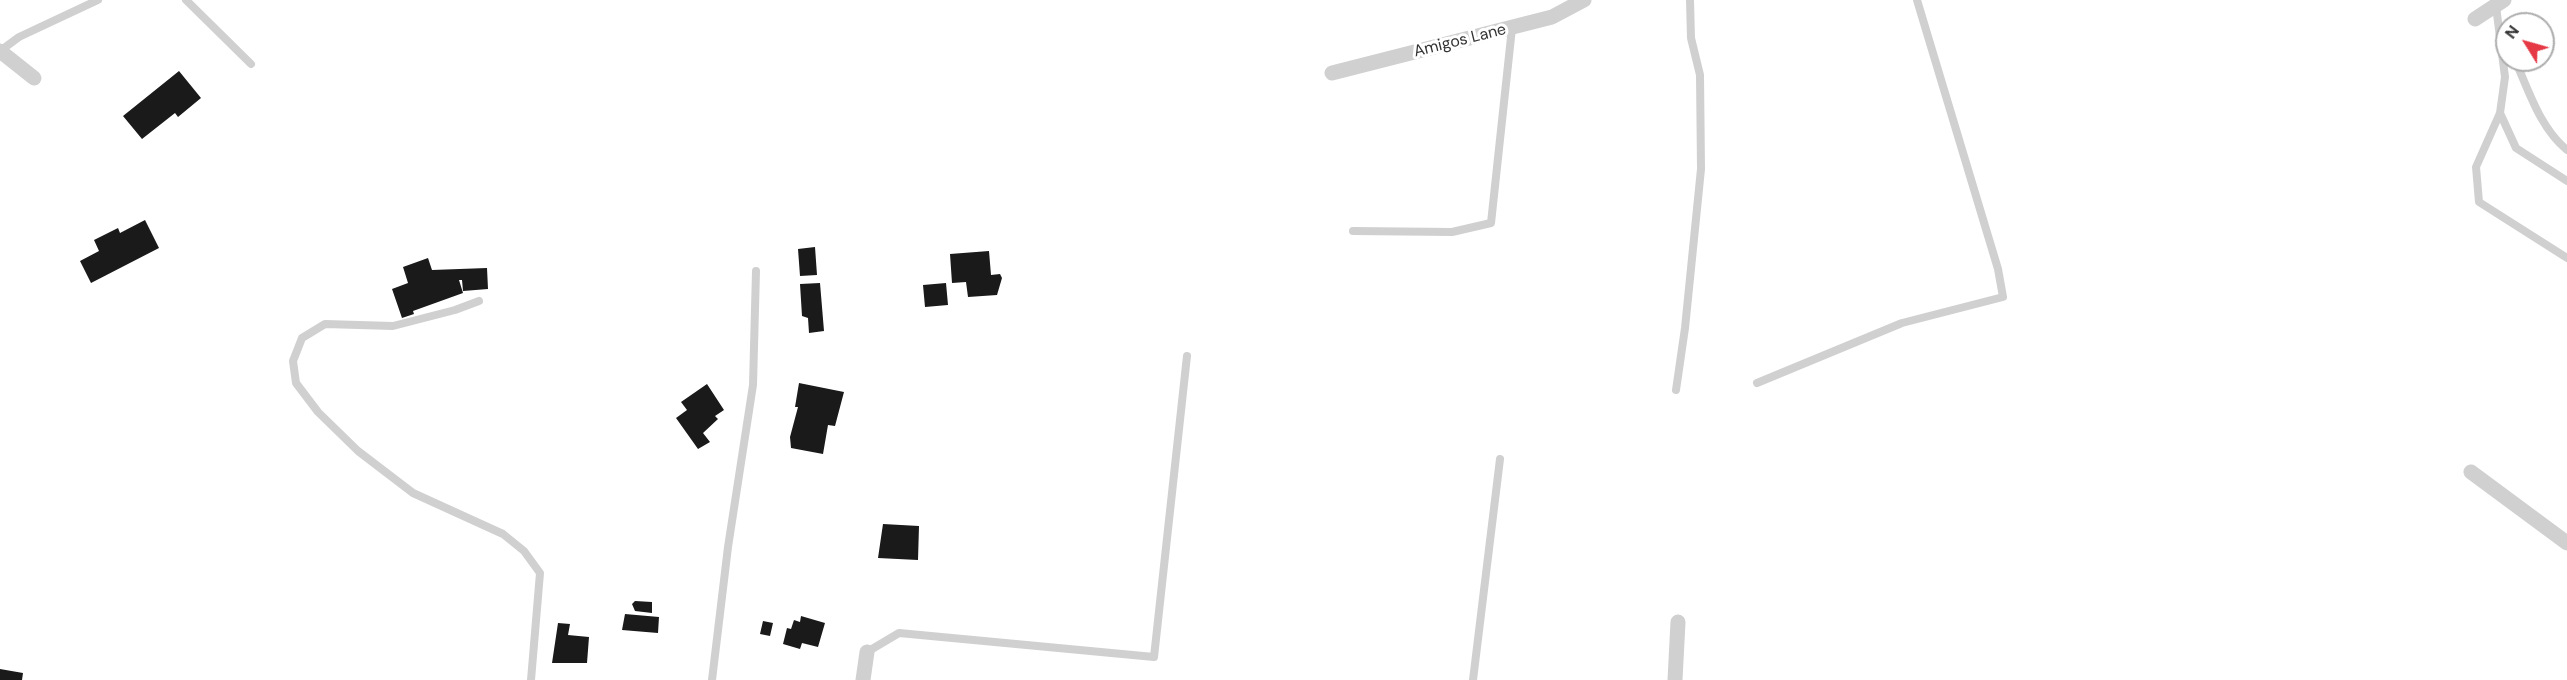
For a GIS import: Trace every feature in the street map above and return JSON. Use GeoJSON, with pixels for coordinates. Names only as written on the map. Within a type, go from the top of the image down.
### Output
{"type":"FeatureCollection","features":[{"type":"Feature","properties":{"kind":"street","name":"Amigos Lane"},"geometry":{"type":"LineString","coordinates":[[1332,73],[1552,17],[1584,0]]}},
{"type":"Feature","properties":{"kind":"street"},"geometry":{"type":"LineString","coordinates":[[2475,19],[2500,3]]}},
{"type":"Feature","properties":{"kind":"street"},"geometry":{"type":"LineString","coordinates":[[0,51],[34,78]]}},
{"type":"Feature","properties":{"kind":"street"},"geometry":{"type":"LineString","coordinates":[[2471,472],[2567,543]]}},
{"type":"Feature","properties":{"kind":"street"},"geometry":{"type":"LineString","coordinates":[[1675,680],[1678,622]]}},
{"type":"Feature","properties":{"kind":"street"},"geometry":{"type":"LineString","coordinates":[[863,680],[867,652]]}},
{"type":"Feature","properties":{"kind":"lane"},"geometry":{"type":"LineString","coordinates":[[0,51],[19,37],[98,0]]}},
{"type":"Feature","properties":{"kind":"lane"},"geometry":{"type":"LineString","coordinates":[[186,0],[251,64]]}},
{"type":"Feature","properties":{"kind":"lane"},"geometry":{"type":"LineString","coordinates":[[1676,390],[1701,169],[1700,75],[1691,38],[1690,0]]}},
{"type":"Feature","properties":{"kind":"lane"},"geometry":{"type":"LineString","coordinates":[[1756,383],[1902,323],[2003,297],[1998,269],[1917,0]]}},
{"type":"Feature","properties":{"kind":"lane"},"geometry":{"type":"LineString","coordinates":[[1353,231],[1452,232],[1491,223],[1512,28]]}},
{"type":"Feature","properties":{"kind":"lane"},"geometry":{"type":"LineString","coordinates":[[2504,72],[2500,113],[2476,167],[2480,202],[2567,258]]}},
{"type":"Feature","properties":{"kind":"lane"},"geometry":{"type":"LineString","coordinates":[[2520,72],[2539,113],[2556,140],[2567,150]]}},
{"type":"Feature","properties":{"kind":"lane"},"geometry":{"type":"LineString","coordinates":[[2500,113],[2516,148],[2567,182]]}},
{"type":"Feature","properties":{"kind":"lane"},"geometry":{"type":"LineString","coordinates":[[712,680],[728,547],[753,385],[756,271]]}},
{"type":"Feature","properties":{"kind":"lane"},"geometry":{"type":"LineString","coordinates":[[479,301],[455,310],[393,326],[325,324],[302,339],[293,361],[296,383],[318,412],[350,443],[413,493],[503,534],[524,551],[540,573],[531,680]]}},
{"type":"Feature","properties":{"kind":"lane"},"geometry":{"type":"LineString","coordinates":[[867,652],[899,633],[1154,657],[1187,356]]}},
{"type":"Feature","properties":{"kind":"lane"},"geometry":{"type":"LineString","coordinates":[[1473,680],[1500,459]]}},
{"type":"Feature","properties":{"kind":"building"},"geometry":{"type":"Polygon","coordinates":[[[179,71],[201,98],[178,117],[175,113],[142,139],[123,116],[179,71]]]}},
{"type":"Feature","properties":{"kind":"building"},"geometry":{"type":"Polygon","coordinates":[[[145,220],[159,248],[91,283],[80,261],[99,251],[94,240],[118,228],[120,233],[145,220]]]}},
{"type":"Feature","properties":{"kind":"building"},"geometry":{"type":"Polygon","coordinates":[[[815,247],[817,275],[800,276],[798,249],[815,247]]]}},
{"type":"Feature","properties":{"kind":"building"},"geometry":{"type":"Polygon","coordinates":[[[989,251],[991,275],[1000,274],[1002,278],[997,295],[968,297],[966,282],[952,283],[950,254],[989,251]]]}},
{"type":"Feature","properties":{"kind":"building"},"geometry":{"type":"Polygon","coordinates":[[[428,258],[432,270],[487,268],[488,289],[463,291],[462,280],[459,280],[463,293],[413,311],[414,314],[402,318],[392,289],[408,283],[403,267],[428,258]]]}},
{"type":"Feature","properties":{"kind":"building"},"geometry":{"type":"Polygon","coordinates":[[[820,283],[824,331],[809,333],[808,318],[802,316],[800,284],[820,283]]]}},
{"type":"Feature","properties":{"kind":"building"},"geometry":{"type":"Polygon","coordinates":[[[946,283],[948,305],[925,307],[923,285],[946,283]]]}},
{"type":"Feature","properties":{"kind":"building"},"geometry":{"type":"Polygon","coordinates":[[[799,383],[844,392],[835,426],[828,425],[823,454],[791,448],[790,437],[798,407],[795,407],[799,383]]]}},
{"type":"Feature","properties":{"kind":"building"},"geometry":{"type":"Polygon","coordinates":[[[707,384],[724,410],[715,416],[718,419],[703,433],[710,442],[698,449],[676,418],[687,410],[681,402],[707,384]]]}},
{"type":"Feature","properties":{"kind":"building"},"geometry":{"type":"Polygon","coordinates":[[[883,524],[919,526],[918,560],[878,558],[883,524]]]}},
{"type":"Feature","properties":{"kind":"building"},"geometry":{"type":"Polygon","coordinates":[[[635,601],[652,602],[652,613],[635,611],[632,604],[635,601]]]}},
{"type":"Feature","properties":{"kind":"building"},"geometry":{"type":"Polygon","coordinates":[[[625,614],[659,617],[658,633],[622,630],[625,614]]]}},
{"type":"Feature","properties":{"kind":"building"},"geometry":{"type":"Polygon","coordinates":[[[801,616],[825,623],[818,647],[802,643],[800,649],[783,644],[787,628],[791,629],[794,620],[800,622],[801,616]]]}},
{"type":"Feature","properties":{"kind":"building"},"geometry":{"type":"Polygon","coordinates":[[[763,621],[773,623],[770,636],[760,634],[763,621]]]}},
{"type":"Feature","properties":{"kind":"building"},"geometry":{"type":"Polygon","coordinates":[[[558,623],[570,624],[568,635],[589,637],[587,663],[552,663],[558,623]]]}},
{"type":"Feature","properties":{"kind":"building"},"geometry":{"type":"Polygon","coordinates":[[[0,669],[23,673],[22,680],[0,680],[0,669]]]}}]}
